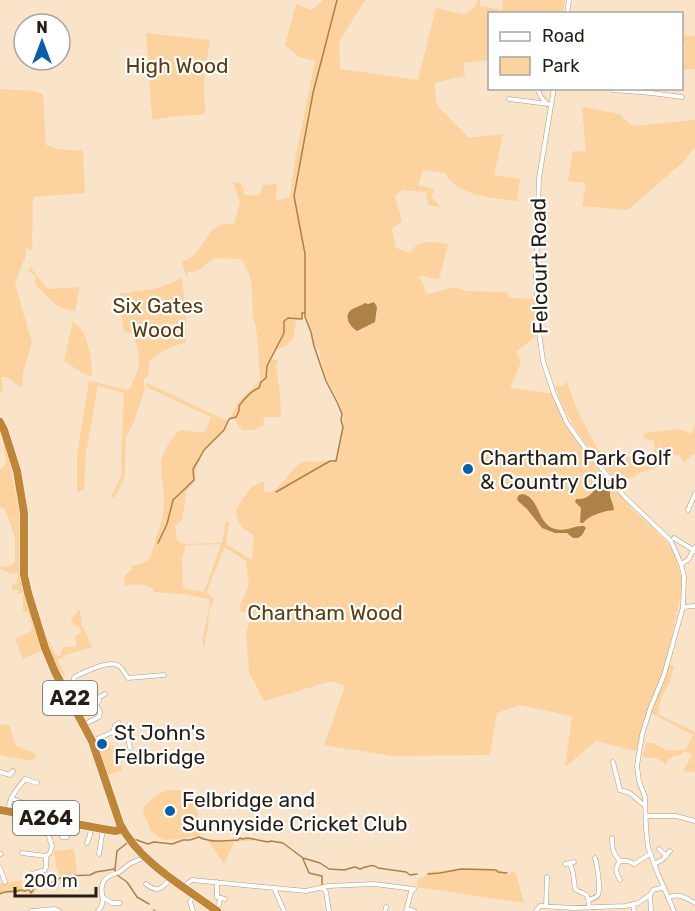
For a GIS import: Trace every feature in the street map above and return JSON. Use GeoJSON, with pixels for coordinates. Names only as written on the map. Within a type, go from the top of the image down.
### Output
{"type":"FeatureCollection","features":[{"type":"Feature","properties":{"kind":"highway","name":"A22"},"geometry":{"type":"LineString","coordinates":[[0,422],[17,471],[24,513],[24,575],[28,593],[45,648],[92,741],[123,829],[144,856],[193,894],[218,908]]}},
{"type":"Feature","properties":{"kind":"highway","name":"A264"},"geometry":{"type":"LineString","coordinates":[[4,811],[115,831],[123,829]]}},
{"type":"Feature","properties":{"kind":"street"},"geometry":{"type":"LineString","coordinates":[[538,90],[541,97],[549,104]]}},
{"type":"Feature","properties":{"kind":"street","name":"Felcourt Road"},"geometry":{"type":"LineString","coordinates":[[553,90],[549,104],[539,178],[536,252],[538,325],[543,361],[560,409],[576,435],[624,496],[671,541],[681,564],[684,586],[683,607],[664,675],[642,735],[638,766],[645,797],[646,835],[654,864],[674,911]]}},
{"type":"Feature","properties":{"kind":"street"},"geometry":{"type":"LineString","coordinates":[[614,90],[682,97]]}},
{"type":"Feature","properties":{"kind":"street"},"geometry":{"type":"LineString","coordinates":[[509,99],[549,104]]}},
{"type":"Feature","properties":{"kind":"street"},"geometry":{"type":"LineString","coordinates":[[688,510],[695,494]]}},
{"type":"Feature","properties":{"kind":"street"},"geometry":{"type":"LineString","coordinates":[[674,538],[694,550],[688,560],[681,564]]}},
{"type":"Feature","properties":{"kind":"street"},"geometry":{"type":"LineString","coordinates":[[683,607],[695,606]]}},
{"type":"Feature","properties":{"kind":"street"},"geometry":{"type":"LineString","coordinates":[[68,694],[72,692],[76,676],[98,666],[110,664],[118,666],[128,678],[164,675]]}},
{"type":"Feature","properties":{"kind":"street"},"geometry":{"type":"LineString","coordinates":[[84,725],[99,717],[100,711],[96,705],[98,698],[105,694]]}},
{"type":"Feature","properties":{"kind":"street"},"geometry":{"type":"LineString","coordinates":[[113,732],[115,725],[119,723]]}},
{"type":"Feature","properties":{"kind":"street"},"geometry":{"type":"LineString","coordinates":[[92,741],[113,732],[116,735],[122,732],[128,738],[130,748]]}},
{"type":"Feature","properties":{"kind":"street"},"geometry":{"type":"LineString","coordinates":[[613,762],[620,790],[630,793],[646,807]]}},
{"type":"Feature","properties":{"kind":"street"},"geometry":{"type":"LineString","coordinates":[[2,771],[10,775],[13,771]]}},
{"type":"Feature","properties":{"kind":"street"},"geometry":{"type":"LineString","coordinates":[[4,811],[16,789],[25,779],[37,783]]}},
{"type":"Feature","properties":{"kind":"street"},"geometry":{"type":"LineString","coordinates":[[11,798],[26,804]]}},
{"type":"Feature","properties":{"kind":"street"},"geometry":{"type":"LineString","coordinates":[[646,816],[676,816],[695,821]]}},
{"type":"Feature","properties":{"kind":"street"},"geometry":{"type":"LineString","coordinates":[[29,875],[46,872],[46,856],[52,850],[50,819]]}},
{"type":"Feature","properties":{"kind":"street"},"geometry":{"type":"LineString","coordinates":[[60,821],[62,837],[67,837]]}},
{"type":"Feature","properties":{"kind":"street"},"geometry":{"type":"LineString","coordinates":[[87,843],[91,827]]}},
{"type":"Feature","properties":{"kind":"street"},"geometry":{"type":"LineString","coordinates":[[99,854],[103,829]]}},
{"type":"Feature","properties":{"kind":"street"},"geometry":{"type":"LineString","coordinates":[[612,838],[614,856],[620,861],[634,864],[651,854]]}},
{"type":"Feature","properties":{"kind":"street"},"geometry":{"type":"LineString","coordinates":[[659,849],[666,856]]}},
{"type":"Feature","properties":{"kind":"street"},"geometry":{"type":"LineString","coordinates":[[654,864],[670,851]]}},
{"type":"Feature","properties":{"kind":"street"},"geometry":{"type":"LineString","coordinates":[[22,853],[46,856]]}},
{"type":"Feature","properties":{"kind":"street"},"geometry":{"type":"LineString","coordinates":[[98,911],[103,904],[102,886],[105,879],[141,860],[144,856]]}},
{"type":"Feature","properties":{"kind":"street"},"geometry":{"type":"LineString","coordinates":[[589,900],[596,897],[598,893],[595,858]]}},
{"type":"Feature","properties":{"kind":"street"},"geometry":{"type":"LineString","coordinates":[[620,861],[616,867],[620,880]]}},
{"type":"Feature","properties":{"kind":"street"},"geometry":{"type":"LineString","coordinates":[[570,863],[575,889],[586,894],[589,908]]}},
{"type":"Feature","properties":{"kind":"street"},"geometry":{"type":"LineString","coordinates":[[0,868],[5,882]]}},
{"type":"Feature","properties":{"kind":"street"},"geometry":{"type":"LineString","coordinates":[[146,884],[156,889],[164,885],[170,877]]}},
{"type":"Feature","properties":{"kind":"street"},"geometry":{"type":"LineString","coordinates":[[546,906],[548,877]]}},
{"type":"Feature","properties":{"kind":"street"},"geometry":{"type":"LineString","coordinates":[[184,887],[192,880],[306,891],[328,886],[374,884],[414,889],[411,892],[407,910],[414,911]]}},
{"type":"Feature","properties":{"kind":"street"},"geometry":{"type":"LineString","coordinates":[[217,882],[216,895],[223,898],[218,908]]}},
{"type":"Feature","properties":{"kind":"street"},"geometry":{"type":"LineString","coordinates":[[537,909],[546,906],[589,908],[633,904],[650,895],[653,890],[664,887]]}},
{"type":"Feature","properties":{"kind":"street"},"geometry":{"type":"LineString","coordinates":[[274,888],[284,911]]}},
{"type":"Feature","properties":{"kind":"street"},"geometry":{"type":"LineString","coordinates":[[323,888],[326,892],[329,911]]}},
{"type":"Feature","properties":{"kind":"street"},"geometry":{"type":"LineString","coordinates":[[193,894],[190,902],[193,910]]}},
{"type":"Feature","properties":{"kind":"street"},"geometry":{"type":"LineString","coordinates":[[650,895],[651,911]]}},
{"type":"Feature","properties":{"kind":"street"},"geometry":{"type":"LineString","coordinates":[[668,898],[678,895],[695,903]]}},
{"type":"Feature","properties":{"kind":"street"},"geometry":{"type":"LineString","coordinates":[[103,897],[111,903],[120,903]]}},
{"type":"Feature","properties":{"kind":"street"},"geometry":{"type":"LineString","coordinates":[[633,904],[634,911]]}},
{"type":"Feature","properties":{"kind":"street"},"geometry":{"type":"LineString","coordinates":[[31,911],[55,909],[59,911]]}},
{"type":"Feature","properties":{"kind":"green space","name":"Chartham Wood"},"geometry":{"type":"Polygon","coordinates":[[[323,0],[365,0],[339,42],[340,69],[418,80],[436,8],[465,15],[476,5],[477,0],[480,0],[480,6],[502,10],[503,0],[565,0],[563,12],[488,12],[488,60],[463,63],[465,76],[434,83],[437,105],[469,138],[503,134],[494,175],[520,179],[517,201],[476,194],[458,187],[445,173],[423,170],[418,185],[435,189],[431,196],[440,207],[428,205],[426,192],[402,190],[395,196],[402,221],[392,229],[396,248],[410,253],[413,248],[422,243],[448,244],[439,280],[419,275],[427,294],[456,287],[465,291],[506,292],[510,298],[536,299],[539,333],[516,352],[521,362],[510,388],[554,394],[567,423],[631,508],[668,543],[674,553],[681,576],[681,595],[666,662],[674,667],[661,698],[658,714],[695,732],[695,772],[683,771],[692,755],[685,751],[668,759],[666,764],[656,758],[642,757],[646,743],[653,743],[667,750],[685,750],[693,735],[647,711],[636,751],[596,741],[565,767],[572,716],[519,705],[497,713],[490,755],[392,756],[324,745],[345,686],[332,681],[264,701],[249,672],[246,633],[252,615],[240,611],[249,585],[246,561],[225,547],[206,593],[214,599],[209,611],[205,649],[202,642],[209,599],[153,592],[153,588],[142,585],[124,586],[125,575],[132,569],[132,566],[144,563],[152,553],[163,514],[164,492],[161,463],[166,449],[180,430],[203,433],[211,417],[146,387],[147,383],[227,421],[224,430],[204,450],[196,470],[195,481],[185,493],[182,520],[175,526],[177,541],[185,544],[222,543],[226,521],[229,522],[226,544],[252,560],[254,535],[241,525],[236,510],[247,492],[255,485],[264,482],[264,492],[276,489],[303,462],[337,459],[344,421],[339,401],[327,380],[319,349],[314,346],[305,313],[302,314],[302,319],[296,320],[294,335],[290,342],[276,350],[271,360],[278,360],[276,365],[281,417],[264,417],[263,426],[253,430],[242,430],[234,419],[229,419],[240,400],[257,384],[260,378],[250,276],[242,259],[214,258],[202,268],[192,273],[187,272],[186,276],[182,262],[197,252],[216,228],[224,224],[234,224],[240,202],[233,182],[241,183],[245,195],[258,195],[263,185],[277,184],[276,201],[290,197],[315,61],[299,57],[285,45],[296,4],[312,10],[323,0]],[[221,544],[186,545],[182,559],[183,588],[204,592],[221,544]]]}},
{"type":"Feature","properties":{"kind":"green space","name":"High Wood"},"geometry":{"type":"Polygon","coordinates":[[[146,33],[210,40],[204,84],[206,110],[202,115],[152,120],[146,33]]]}},
{"type":"Feature","properties":{"kind":"green space"},"geometry":{"type":"Polygon","coordinates":[[[683,35],[695,36],[695,69],[684,69],[685,45],[683,44],[683,35]]]}},
{"type":"Feature","properties":{"kind":"green space"},"geometry":{"type":"Polygon","coordinates":[[[0,89],[34,91],[43,94],[46,145],[58,149],[83,151],[85,193],[33,197],[32,250],[26,248],[25,260],[15,284],[32,342],[23,373],[22,388],[7,377],[1,377],[3,389],[0,395],[0,89]]]}},
{"type":"Feature","properties":{"kind":"green space"},"geometry":{"type":"Polygon","coordinates":[[[582,107],[619,114],[633,126],[695,120],[695,147],[682,163],[628,210],[582,206],[586,183],[568,181],[573,151],[586,152],[582,107]]]}},
{"type":"Feature","properties":{"kind":"green space"},"geometry":{"type":"Polygon","coordinates":[[[31,268],[49,289],[80,287],[75,311],[62,308],[47,297],[34,282],[36,276],[28,271],[31,268]]]}},
{"type":"Feature","properties":{"kind":"green space","name":"Six Gates Wood"},"geometry":{"type":"Polygon","coordinates":[[[182,278],[186,342],[166,350],[150,361],[148,376],[143,379],[145,388],[134,422],[126,437],[123,482],[114,498],[111,496],[122,474],[124,393],[98,386],[86,453],[84,490],[77,492],[77,455],[89,381],[129,390],[138,368],[139,356],[133,333],[125,332],[123,329],[120,293],[160,287],[182,278]]]}},
{"type":"Feature","properties":{"kind":"green space"},"geometry":{"type":"Polygon","coordinates":[[[73,321],[82,331],[87,342],[92,376],[84,374],[64,361],[73,321]]]}},
{"type":"Feature","properties":{"kind":"green space"},"geometry":{"type":"Polygon","coordinates":[[[567,382],[577,410],[598,450],[608,453],[620,468],[626,466],[628,456],[638,459],[655,451],[654,441],[646,439],[643,435],[646,433],[679,429],[692,434],[695,424],[695,455],[693,454],[684,463],[679,455],[671,456],[657,467],[627,478],[619,484],[582,438],[560,400],[555,386],[562,386],[567,382]]]}},
{"type":"Feature","properties":{"kind":"green space"},"geometry":{"type":"Polygon","coordinates":[[[5,444],[20,512],[22,589],[55,654],[60,656],[63,647],[75,647],[77,642],[74,637],[82,632],[71,620],[79,609],[81,623],[92,647],[62,656],[64,657],[58,660],[66,677],[60,672],[48,647],[23,659],[15,639],[31,631],[32,626],[28,612],[23,612],[23,593],[16,593],[19,589],[12,590],[12,585],[17,584],[18,573],[11,574],[0,568],[10,566],[15,562],[15,537],[5,509],[0,507],[0,470],[6,464],[3,446],[5,444]]]}},
{"type":"Feature","properties":{"kind":"green space"},"geometry":{"type":"Polygon","coordinates":[[[6,724],[10,727],[16,746],[37,754],[32,761],[0,755],[0,725],[6,724]]]}},
{"type":"Feature","properties":{"kind":"green space"},"geometry":{"type":"Polygon","coordinates":[[[110,743],[111,746],[114,745],[122,770],[108,775],[99,748],[110,743]]]}},
{"type":"Feature","properties":{"kind":"green space","name":"Felbridge and Sunnyside Cricket Club"},"geometry":{"type":"Polygon","coordinates":[[[172,790],[187,791],[195,795],[201,835],[163,840],[149,829],[143,807],[159,794],[172,790]]]}},
{"type":"Feature","properties":{"kind":"green space"},"geometry":{"type":"Polygon","coordinates":[[[240,838],[259,840],[234,842],[224,864],[208,841],[228,841],[240,838]]]}},
{"type":"Feature","properties":{"kind":"green space"},"geometry":{"type":"Polygon","coordinates":[[[74,849],[77,876],[37,889],[34,894],[19,892],[0,894],[0,884],[21,880],[23,888],[27,887],[32,891],[61,879],[54,851],[74,849]]]}},
{"type":"Feature","properties":{"kind":"green space"},"geometry":{"type":"Polygon","coordinates":[[[461,868],[501,870],[501,872],[507,872],[508,875],[511,874],[510,871],[514,871],[524,903],[417,887],[418,878],[428,874],[426,872],[461,868]]]}},
{"type":"Feature","properties":{"kind":"shaded area"},"geometry":{"type":"Polygon","coordinates":[[[374,302],[377,307],[375,322],[357,331],[348,321],[349,312],[365,303],[374,302]]]}},
{"type":"Feature","properties":{"kind":"shaded area"},"geometry":{"type":"Polygon","coordinates":[[[602,481],[610,490],[614,510],[597,514],[581,523],[581,508],[575,502],[576,499],[588,497],[602,481]]]}},
{"type":"Feature","properties":{"kind":"shaded area"},"geometry":{"type":"Polygon","coordinates":[[[523,494],[533,500],[541,517],[549,526],[559,530],[584,526],[586,528],[582,535],[573,538],[567,533],[555,533],[542,528],[518,501],[519,495],[523,494]]]}},
{"type":"Feature","properties":{"kind":"waterway"},"geometry":{"type":"LineString","coordinates":[[276,492],[330,461],[336,461],[343,427],[342,414],[326,381],[305,317],[305,254],[294,196],[313,93],[337,0]]}},
{"type":"Feature","properties":{"kind":"waterway"},"geometry":{"type":"LineString","coordinates":[[158,543],[167,524],[173,500],[194,480],[193,469],[204,450],[224,430],[229,419],[236,417],[239,406],[245,398],[259,388],[261,382],[266,378],[267,366],[284,333],[284,321],[288,318],[302,319],[302,313],[304,313]]}},
{"type":"Feature","properties":{"kind":"waterway"},"geometry":{"type":"LineString","coordinates":[[134,839],[148,844],[154,842],[172,844],[199,837],[218,841],[248,838],[283,843],[303,858],[320,863],[329,869],[345,870],[355,867],[360,869],[371,866],[406,872],[410,875],[417,874]]}},
{"type":"Feature","properties":{"kind":"waterway"},"geometry":{"type":"LineString","coordinates":[[115,869],[117,851],[127,843]]}},
{"type":"Feature","properties":{"kind":"waterway"},"geometry":{"type":"LineString","coordinates":[[303,859],[309,873],[322,876],[322,885]]}},
{"type":"Feature","properties":{"kind":"waterway"},"geometry":{"type":"LineString","coordinates":[[0,894],[29,889],[31,893],[37,884],[45,885],[65,876],[90,875],[115,869],[115,871]]}},
{"type":"Feature","properties":{"kind":"waterway"},"geometry":{"type":"LineString","coordinates":[[428,874],[461,869],[496,870],[507,873]]}},
{"type":"Feature","properties":{"kind":"waterway"},"geometry":{"type":"LineString","coordinates":[[117,875],[127,882],[137,897],[149,904]]}},
{"type":"Feature","properties":{"kind":"place","name":"Chartham Park Golf & Country Club"},"geometry":{"type":"Point","coordinates":[468,469]}},
{"type":"Feature","properties":{"kind":"place","name":"St John's Felbridge"},"geometry":{"type":"Point","coordinates":[102,744]}},
{"type":"Feature","properties":{"kind":"place","name":"Felbridge and Sunnyside Cricket Club"},"geometry":{"type":"Point","coordinates":[170,811]}}]}
